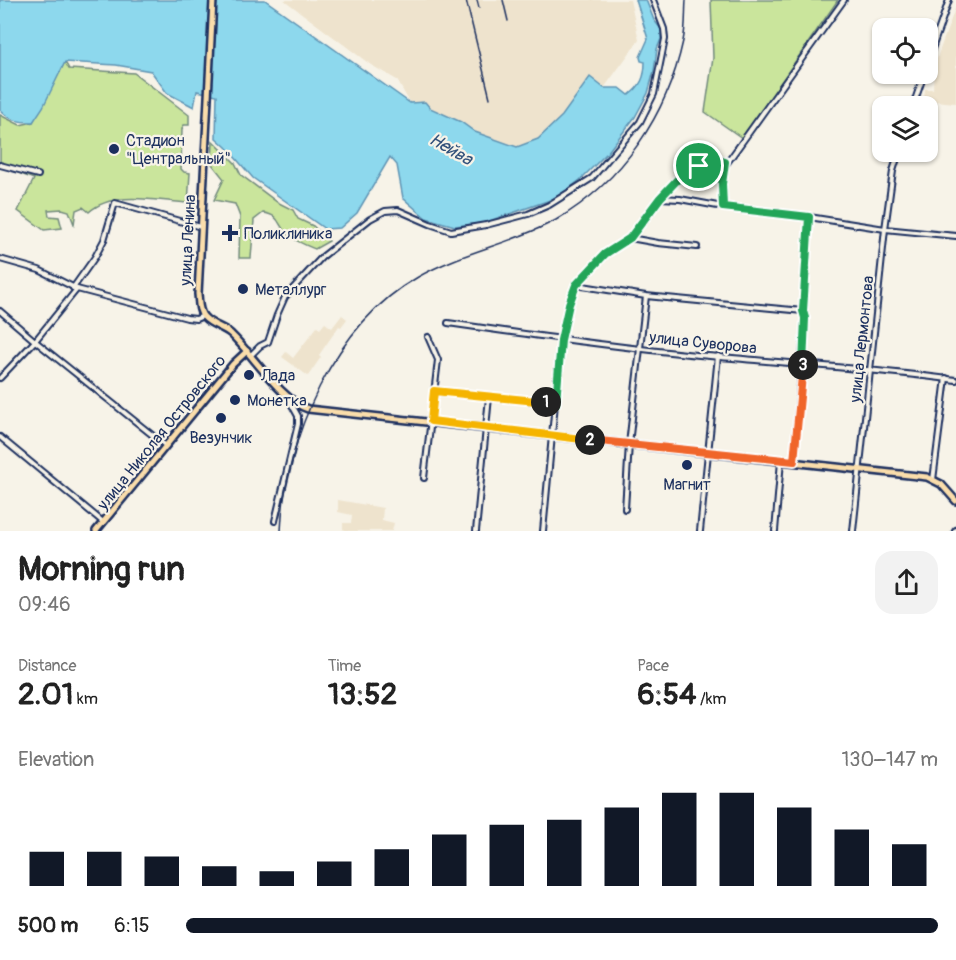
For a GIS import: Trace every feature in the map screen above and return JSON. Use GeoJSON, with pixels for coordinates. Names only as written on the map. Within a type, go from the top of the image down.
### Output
{"type":"FeatureCollection","features":[{"type":"Feature","properties":{"kind":"main road","name":"улица Ленина"},"geometry":{"type":"LineString","coordinates":[[203,316],[198,294],[213,0]]}},
{"type":"Feature","properties":{"kind":"main road"},"geometry":{"type":"LineString","coordinates":[[203,316],[229,332],[250,352],[288,398],[308,409],[927,477],[941,484],[956,501]]}},
{"type":"Feature","properties":{"kind":"main road","name":"улица Николая Островского"},"geometry":{"type":"LineString","coordinates":[[96,531],[232,364],[250,352]]}},
{"type":"Feature","properties":{"kind":"street"},"geometry":{"type":"LineString","coordinates":[[250,352],[268,342],[285,297],[322,257],[370,219],[385,212],[398,210],[451,231],[486,225],[528,214],[549,204],[592,177],[640,122],[654,94],[665,39],[664,29],[653,0]]}},
{"type":"Feature","properties":{"kind":"street"},"geometry":{"type":"LineString","coordinates":[[543,531],[561,340],[576,285],[605,254],[630,238],[660,198],[677,180],[715,159],[727,163],[844,0]]}},
{"type":"Feature","properties":{"kind":"street"},"geometry":{"type":"LineString","coordinates":[[938,32],[949,0]]}},
{"type":"Feature","properties":{"kind":"street"},"geometry":{"type":"LineString","coordinates":[[723,207],[722,184],[725,162]]}},
{"type":"Feature","properties":{"kind":"street","name":"улица Лермонтова"},"geometry":{"type":"LineString","coordinates":[[853,531],[885,229],[896,162]]}},
{"type":"Feature","properties":{"kind":"street"},"geometry":{"type":"LineString","coordinates":[[0,165],[38,175]]}},
{"type":"Feature","properties":{"kind":"street"},"geometry":{"type":"LineString","coordinates":[[660,198],[885,229],[956,236]]}},
{"type":"Feature","properties":{"kind":"street"},"geometry":{"type":"LineString","coordinates":[[0,378],[35,341],[75,288],[104,240],[115,203],[202,227]]}},
{"type":"Feature","properties":{"kind":"street"},"geometry":{"type":"LineString","coordinates":[[794,461],[803,363],[805,318],[803,311],[809,217]]}},
{"type":"Feature","properties":{"kind":"street"},"geometry":{"type":"LineString","coordinates":[[630,238],[697,247]]}},
{"type":"Feature","properties":{"kind":"street"},"geometry":{"type":"LineString","coordinates":[[0,259],[39,270],[75,288],[188,318],[196,319],[203,316]]}},
{"type":"Feature","properties":{"kind":"street"},"geometry":{"type":"LineString","coordinates":[[576,285],[646,296],[803,311]]}},
{"type":"Feature","properties":{"kind":"street"},"geometry":{"type":"LineString","coordinates":[[625,509],[629,444],[646,296]]}},
{"type":"Feature","properties":{"kind":"street"},"geometry":{"type":"LineString","coordinates":[[0,311],[166,447]]}},
{"type":"Feature","properties":{"kind":"street","name":"улица Суворова"},"geometry":{"type":"LineString","coordinates":[[448,322],[561,340],[718,357],[871,368],[956,380]]}},
{"type":"Feature","properties":{"kind":"street"},"geometry":{"type":"LineString","coordinates":[[424,478],[438,360],[428,337]]}},
{"type":"Feature","properties":{"kind":"street"},"geometry":{"type":"LineString","coordinates":[[700,531],[718,357]]}},
{"type":"Feature","properties":{"kind":"street"},"geometry":{"type":"LineString","coordinates":[[933,480],[946,378]]}},
{"type":"Feature","properties":{"kind":"street"},"geometry":{"type":"LineString","coordinates":[[434,391],[556,403]]}},
{"type":"Feature","properties":{"kind":"street"},"geometry":{"type":"LineString","coordinates":[[476,531],[489,397]]}},
{"type":"Feature","properties":{"kind":"street"},"geometry":{"type":"LineString","coordinates":[[275,520],[298,424],[298,417],[288,398]]}},
{"type":"Feature","properties":{"kind":"street"},"geometry":{"type":"LineString","coordinates":[[0,437],[103,523]]}},
{"type":"Feature","properties":{"kind":"street"},"geometry":{"type":"LineString","coordinates":[[775,531],[782,460]]}},
{"type":"Feature","properties":{"kind":"shaded area"},"geometry":{"type":"Polygon","coordinates":[[[284,0],[630,0],[639,40],[604,88],[589,78],[562,116],[538,140],[517,147],[475,132],[461,122],[430,108],[425,102],[410,103],[397,80],[371,65],[284,0]]]}},
{"type":"Feature","properties":{"kind":"shaded area"},"geometry":{"type":"Polygon","coordinates":[[[956,6],[956,103],[938,101],[938,96],[924,96],[925,89],[933,89],[933,84],[938,84],[939,52],[956,6]]]}},
{"type":"Feature","properties":{"kind":"shaded area"},"geometry":{"type":"Polygon","coordinates":[[[342,315],[347,319],[341,327],[339,326],[319,355],[321,357],[308,376],[282,357],[286,352],[293,358],[317,327],[320,329],[325,323],[332,328],[342,315]]]}},
{"type":"Feature","properties":{"kind":"shaded area"},"geometry":{"type":"Polygon","coordinates":[[[338,500],[383,508],[382,520],[394,523],[392,531],[347,531],[343,529],[343,523],[351,523],[352,515],[338,512],[338,500]]]}},
{"type":"Feature","properties":{"kind":"green space"},"geometry":{"type":"Polygon","coordinates":[[[711,0],[838,0],[742,138],[705,112],[713,58],[711,0]]]}},
{"type":"Feature","properties":{"kind":"green space","name":"Стадион \"Центральный\""},"geometry":{"type":"Polygon","coordinates":[[[65,62],[69,69],[134,73],[189,115],[189,125],[184,125],[182,129],[181,169],[190,173],[188,203],[136,198],[110,201],[89,212],[83,207],[76,210],[74,224],[69,211],[48,210],[49,216],[59,217],[62,228],[44,230],[18,211],[34,179],[0,166],[0,115],[20,125],[33,122],[65,62]]]}},
{"type":"Feature","properties":{"kind":"green space"},"geometry":{"type":"Polygon","coordinates":[[[213,141],[235,163],[241,175],[277,202],[293,210],[298,219],[313,226],[329,241],[315,249],[288,235],[273,216],[263,213],[254,220],[251,258],[239,258],[240,217],[235,204],[214,200],[224,179],[212,164],[213,141]]]}},
{"type":"Feature","properties":{"kind":"water","name":"Нейва"},"geometry":{"type":"Polygon","coordinates":[[[0,0],[265,0],[410,103],[425,102],[430,108],[461,122],[475,132],[517,147],[538,139],[562,116],[590,77],[604,88],[620,88],[629,95],[637,88],[642,81],[645,62],[641,61],[640,57],[648,39],[636,0],[646,0],[654,20],[661,29],[661,39],[648,93],[635,117],[607,153],[580,180],[556,198],[483,223],[455,226],[426,218],[403,198],[397,165],[390,157],[357,213],[340,228],[325,229],[253,178],[216,138],[217,95],[197,91],[194,107],[167,93],[151,71],[116,65],[65,62],[33,122],[8,117],[0,110],[0,0]]]}},
{"type":"Feature","properties":{"kind":"railway"},"geometry":{"type":"LineString","coordinates":[[466,0],[490,98]]}},
{"type":"Feature","properties":{"kind":"railway"},"geometry":{"type":"LineString","coordinates":[[477,0],[479,8]]}},
{"type":"Feature","properties":{"kind":"railway"},"geometry":{"type":"LineString","coordinates":[[503,0],[508,21]]}},
{"type":"Feature","properties":{"kind":"railway"},"geometry":{"type":"LineString","coordinates":[[281,531],[292,458],[304,422],[339,354],[362,324],[388,298],[418,277],[434,268],[522,236],[556,220],[602,186],[639,144],[666,95],[683,41],[686,0]]}},
{"type":"Feature","properties":{"kind":"place","name":"Стадион \"Центральный\""},"geometry":{"type":"Point","coordinates":[114,149]}},
{"type":"Feature","properties":{"kind":"place","name":"Поликлиника"},"geometry":{"type":"Point","coordinates":[230,233]}},
{"type":"Feature","properties":{"kind":"place","name":"Металлург"},"geometry":{"type":"Point","coordinates":[243,289]}},
{"type":"Feature","properties":{"kind":"place","name":"Лада"},"geometry":{"type":"Point","coordinates":[249,375]}},
{"type":"Feature","properties":{"kind":"place","name":"Монетка"},"geometry":{"type":"Point","coordinates":[235,400]}},
{"type":"Feature","properties":{"kind":"place","name":"Везунчик"},"geometry":{"type":"Point","coordinates":[221,418]}},
{"type":"Feature","properties":{"kind":"place","name":"Магнит"},"geometry":{"type":"Point","coordinates":[687,465]}},
{"type":"Feature","properties":{"kind":"route"},"geometry":{"type":"LineString","coordinates":[[715,159],[725,162],[722,184],[723,207],[809,217],[803,311],[805,318],[803,363],[794,461],[431,421],[434,391],[556,403],[561,340],[576,285],[605,254],[630,238],[660,198],[677,180],[699,166],[715,159]]}}]}
